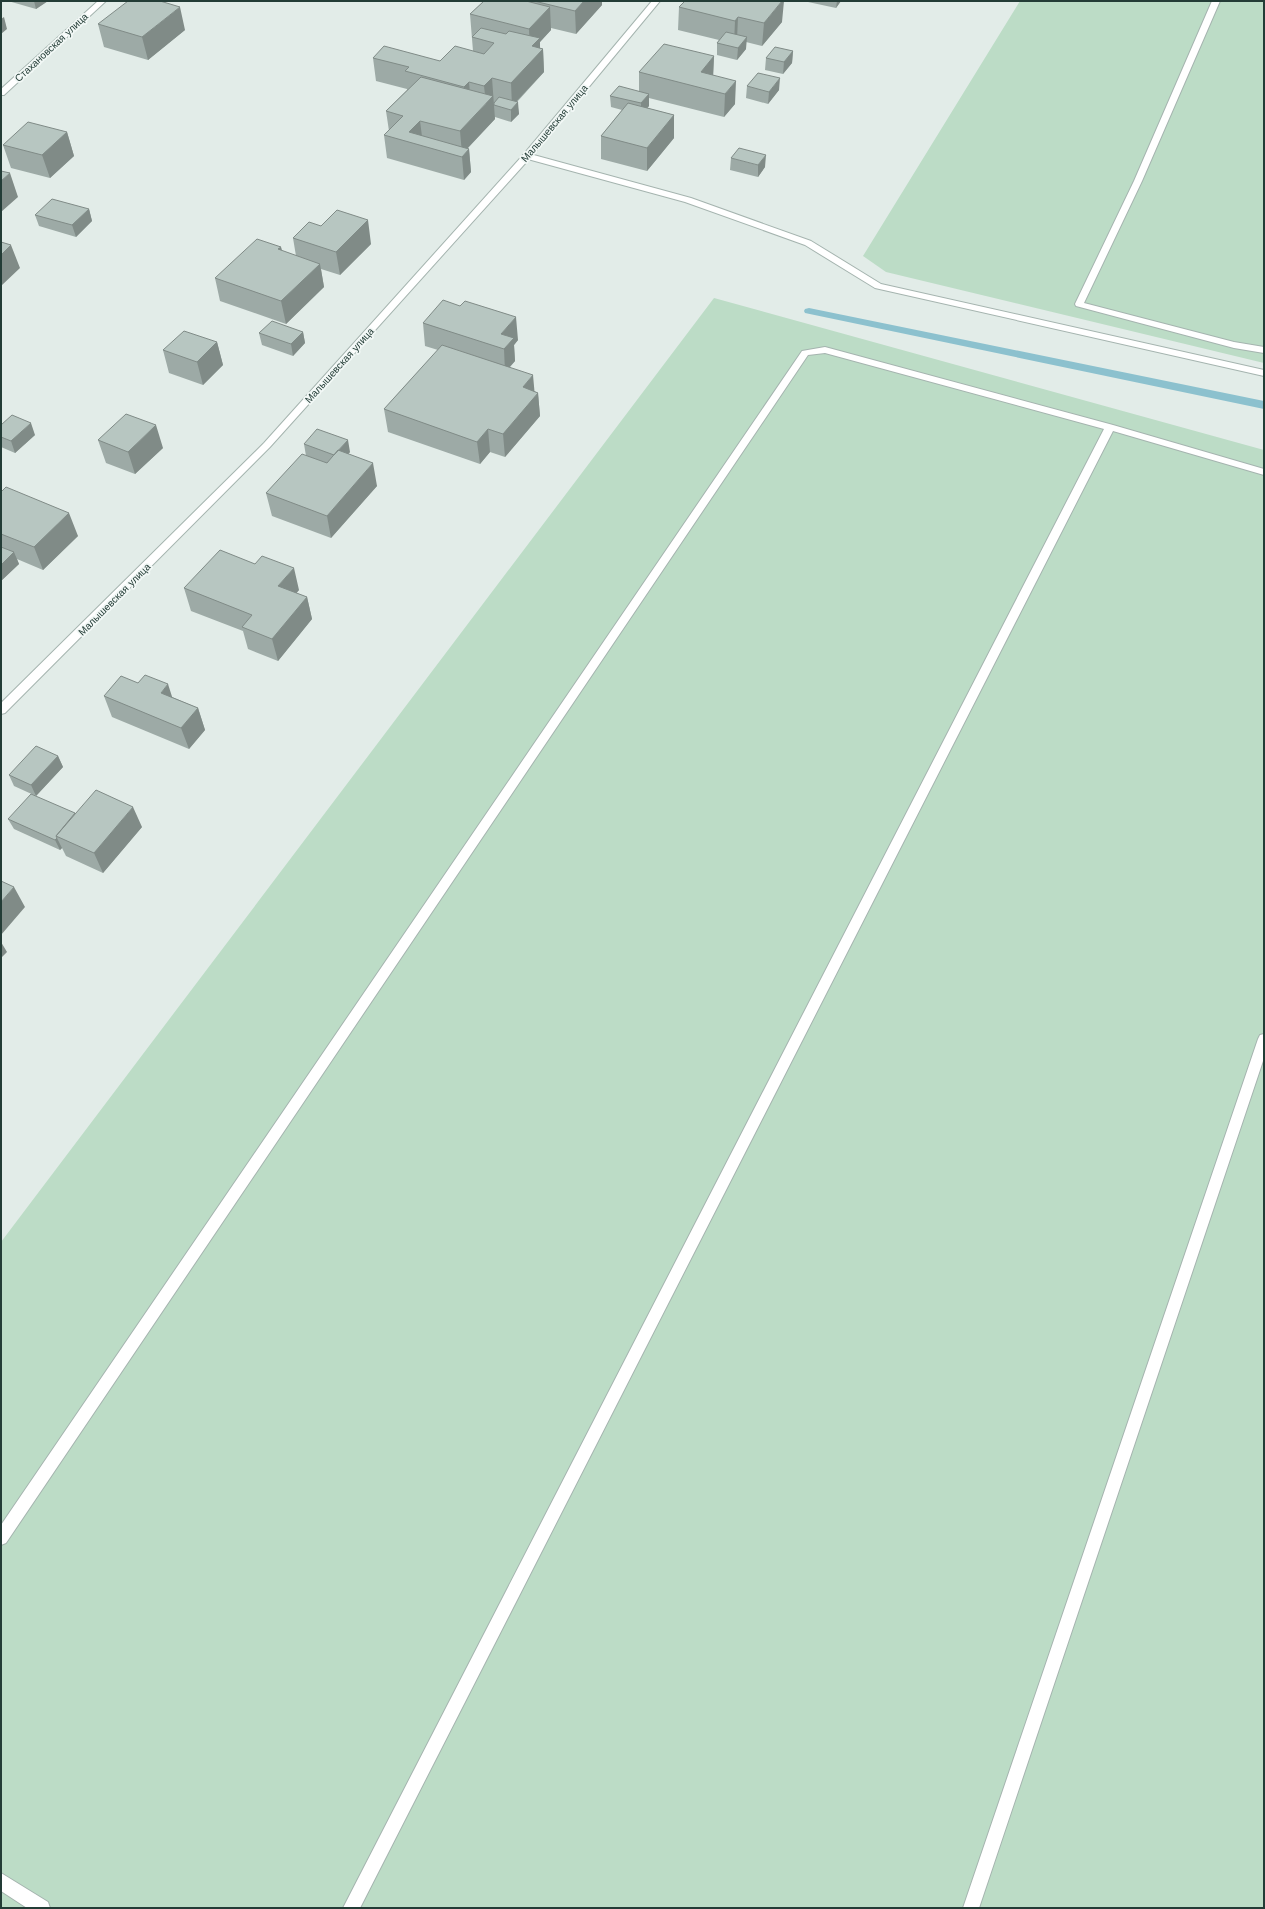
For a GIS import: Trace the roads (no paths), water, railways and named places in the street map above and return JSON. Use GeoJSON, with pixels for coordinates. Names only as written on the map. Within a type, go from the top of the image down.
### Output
{"type":"FeatureCollection","features":[{"type":"Feature","properties":{"kind":"street","name":"Стахановская улица"},"geometry":{"type":"LineString","coordinates":[[1,93],[102,1]]}},
{"type":"Feature","properties":{"kind":"street","name":"Малышевская улица"},"geometry":{"type":"LineString","coordinates":[[1,710],[267,445],[527,156],[656,1]]}},
{"type":"Feature","properties":{"kind":"street"},"geometry":{"type":"LineString","coordinates":[[1216,1],[1138,181],[1079,304],[1234,345],[1264,350]]}},
{"type":"Feature","properties":{"kind":"street"},"geometry":{"type":"LineString","coordinates":[[527,156],[688,200],[808,243],[878,286],[1264,373]]}},
{"type":"Feature","properties":{"kind":"street"},"geometry":{"type":"LineString","coordinates":[[1,1538],[805,353],[825,350],[1110,427],[1264,472]]}},
{"type":"Feature","properties":{"kind":"street"},"geometry":{"type":"LineString","coordinates":[[351,1908],[1110,427]]}},
{"type":"Feature","properties":{"kind":"street"},"geometry":{"type":"LineString","coordinates":[[971,1908],[1264,1039]]}},
{"type":"Feature","properties":{"kind":"street"},"geometry":{"type":"LineString","coordinates":[[1,1881],[42,1908]]}},
{"type":"Feature","properties":{"kind":"waterway"},"geometry":{"type":"LineString","coordinates":[[809,311],[1264,405]]}}]}
